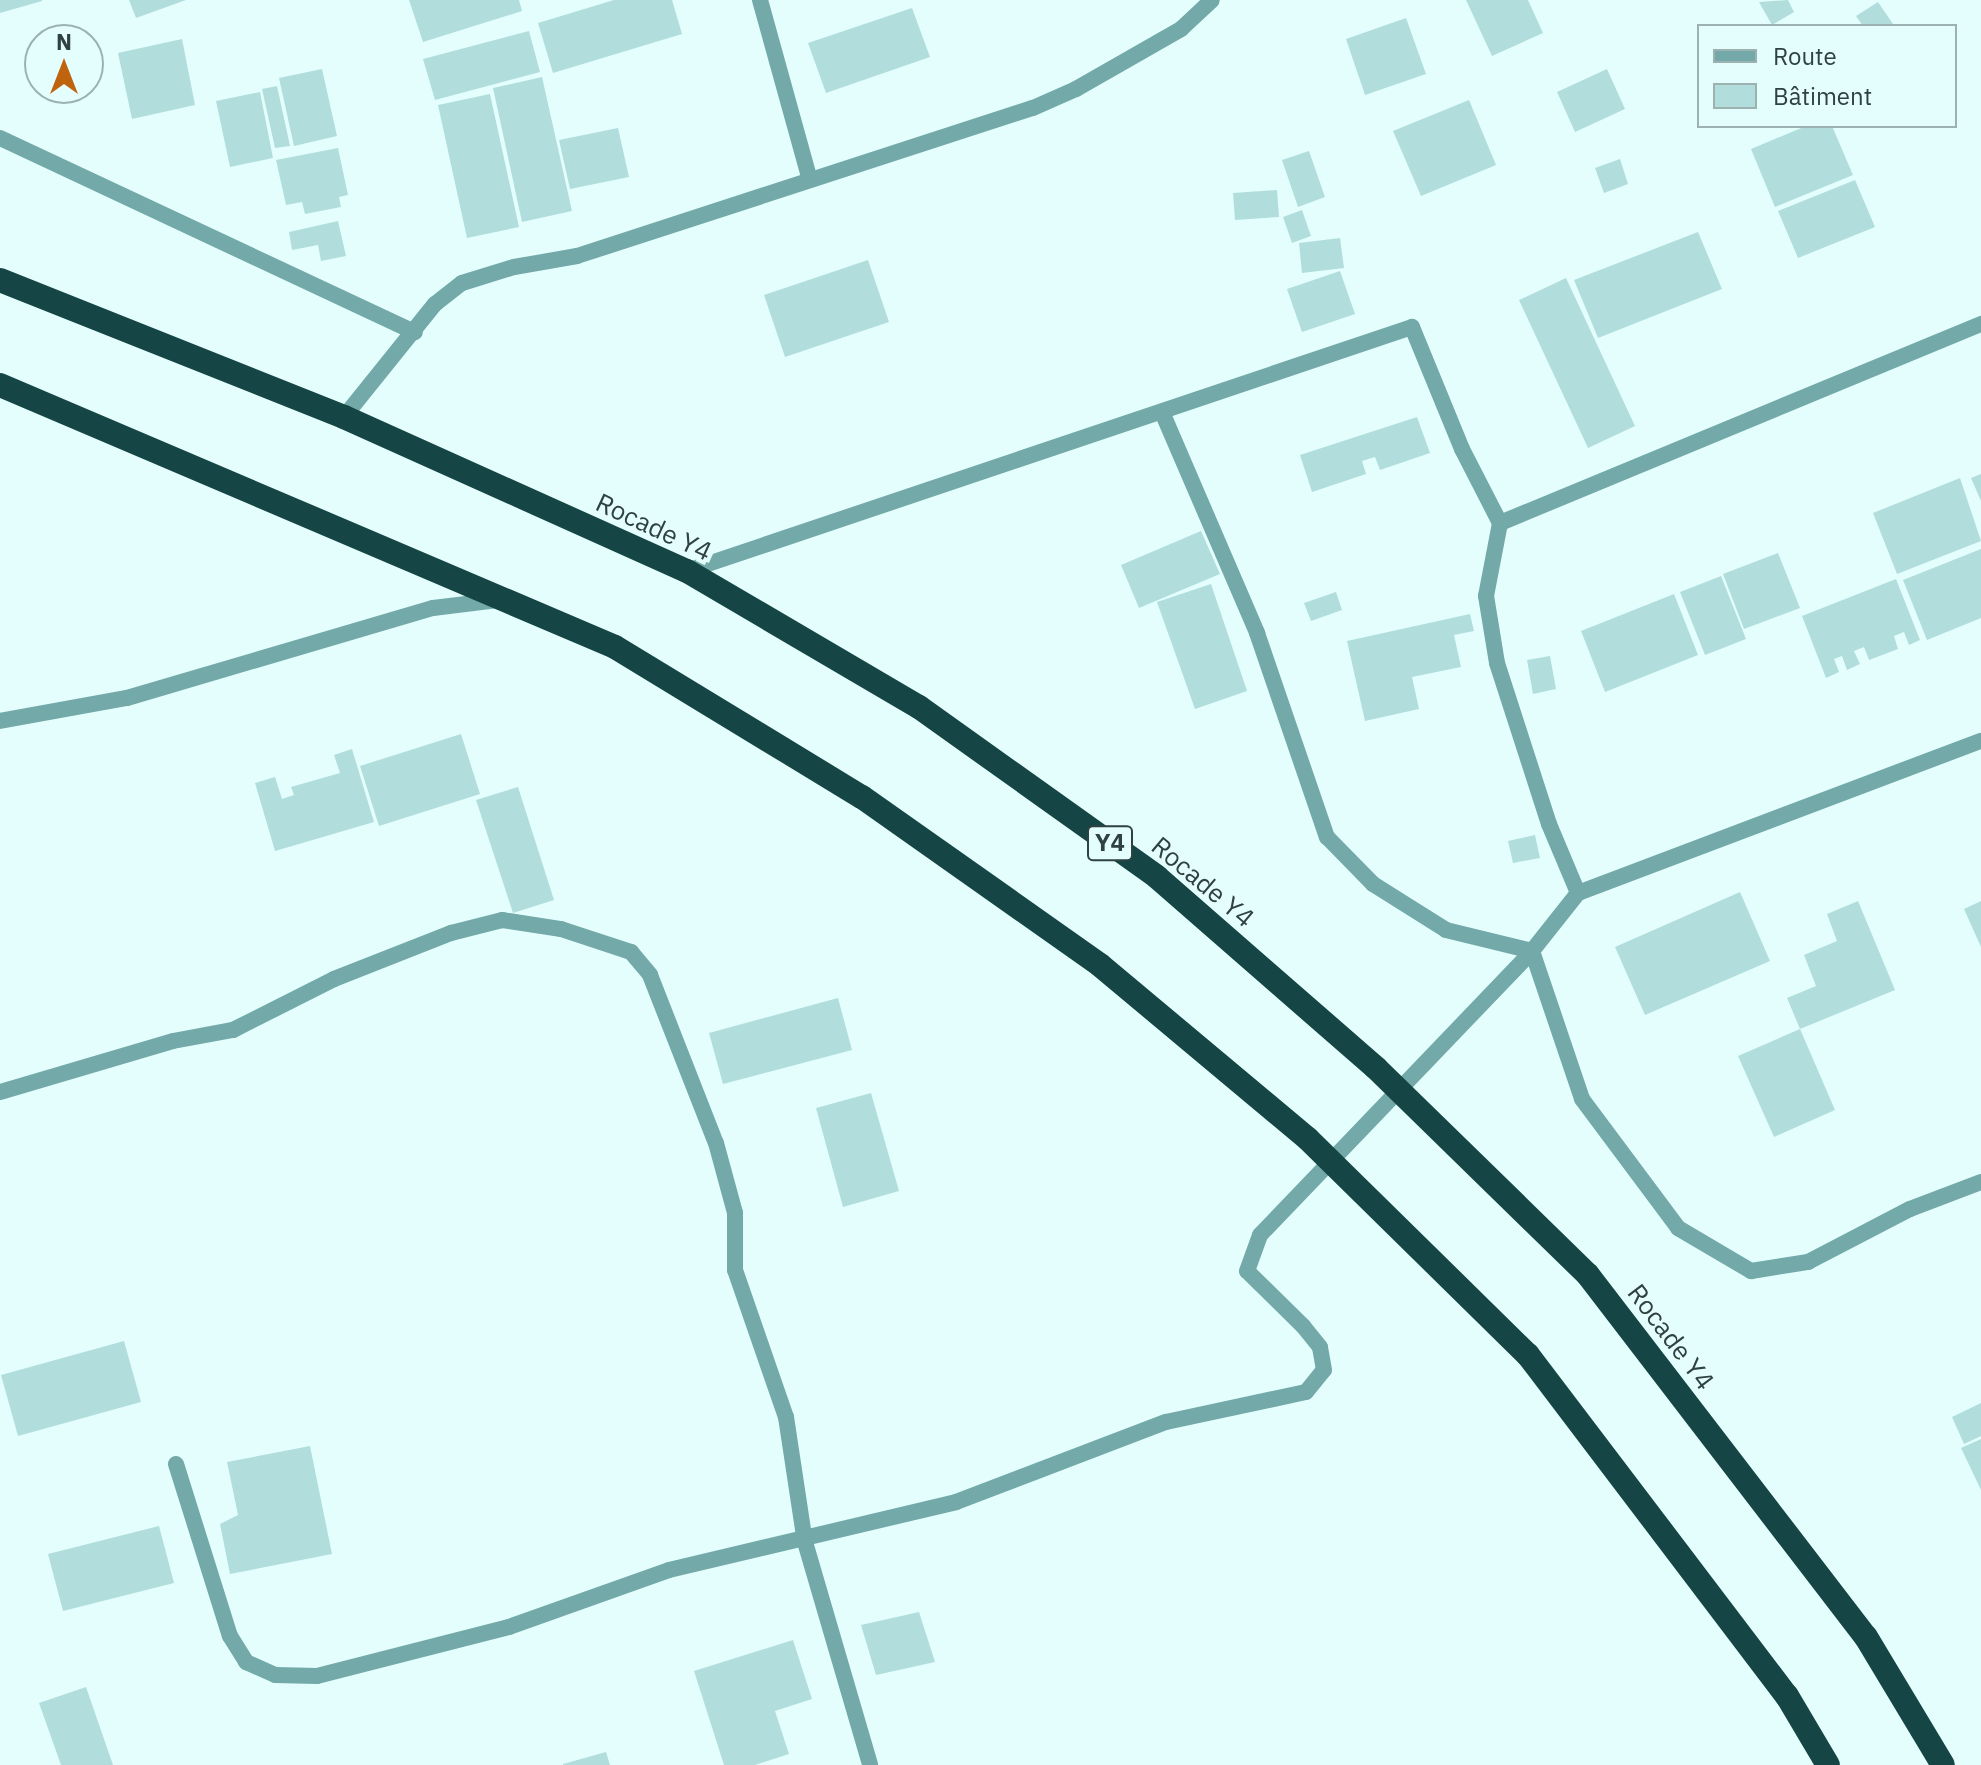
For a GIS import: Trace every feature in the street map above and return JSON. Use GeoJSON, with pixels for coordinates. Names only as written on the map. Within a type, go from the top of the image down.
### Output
{"type":"FeatureCollection","features":[{"type":"Feature","properties":{"kind":"highway","name":"Rocade Y4"},"geometry":{"type":"LineString","coordinates":[[0,280],[344,417],[687,571],[919,707],[1157,877],[1376,1068],[1588,1275],[1866,1637],[1943,1765]]}},
{"type":"Feature","properties":{"kind":"highway"},"geometry":{"type":"LineString","coordinates":[[0,385],[615,647],[862,797],[1100,965],[1308,1139],[1528,1355],[1787,1696],[1828,1765]]}},
{"type":"Feature","properties":{"kind":"street"},"geometry":{"type":"LineString","coordinates":[[760,0],[809,177]]}},
{"type":"Feature","properties":{"kind":"street"},"geometry":{"type":"LineString","coordinates":[[344,417],[435,304],[462,283],[514,267],[577,256],[1076,89],[1181,29],[1212,0]]}},
{"type":"Feature","properties":{"kind":"street"},"geometry":{"type":"LineString","coordinates":[[0,138],[415,332]]}},
{"type":"Feature","properties":{"kind":"street"},"geometry":{"type":"LineString","coordinates":[[1500,523],[1981,324]]}},
{"type":"Feature","properties":{"kind":"street"},"geometry":{"type":"LineString","coordinates":[[687,571],[1412,327],[1462,449],[1500,523],[1486,596],[1497,663],[1549,824],[1578,893]]}},
{"type":"Feature","properties":{"kind":"street"},"geometry":{"type":"LineString","coordinates":[[1162,412],[1257,633],[1327,837],[1373,884],[1446,930],[1532,951]]}},
{"type":"Feature","properties":{"kind":"street"},"geometry":{"type":"LineString","coordinates":[[0,721],[127,698],[433,608],[504,600]]}},
{"type":"Feature","properties":{"kind":"street"},"geometry":{"type":"LineString","coordinates":[[176,1464],[230,1636],[246,1662],[275,1675],[317,1676],[398,1659],[509,1627],[669,1570],[805,1542],[956,1502],[1166,1422],[1306,1392],[1324,1370],[1320,1347],[1247,1271],[1260,1235],[1532,951],[1578,893],[1981,741]]}},
{"type":"Feature","properties":{"kind":"street"},"geometry":{"type":"LineString","coordinates":[[0,1092],[173,1041],[233,1030],[334,979],[451,933],[502,920],[605,940],[631,952],[650,975],[716,1143],[735,1213],[735,1270],[786,1417],[805,1542],[870,1765]]}},
{"type":"Feature","properties":{"kind":"street"},"geometry":{"type":"LineString","coordinates":[[1532,951],[1582,1099],[1678,1228],[1751,1271],[1808,1262],[1910,1209],[1981,1182]]}},
{"type":"Feature","properties":{"kind":"building"},"geometry":{"type":"Polygon","coordinates":[[[0,0],[42,0],[42,1],[0,13],[0,0]]]}},
{"type":"Feature","properties":{"kind":"building"},"geometry":{"type":"Polygon","coordinates":[[[129,0],[186,0],[136,18],[129,0]]]}},
{"type":"Feature","properties":{"kind":"building"},"geometry":{"type":"Polygon","coordinates":[[[409,0],[519,0],[522,11],[423,42],[409,0]]]}},
{"type":"Feature","properties":{"kind":"building"},"geometry":{"type":"Polygon","coordinates":[[[614,0],[672,0],[682,34],[553,73],[538,23],[614,0]]]}},
{"type":"Feature","properties":{"kind":"building"},"geometry":{"type":"Polygon","coordinates":[[[1466,0],[1528,0],[1543,33],[1492,56],[1466,0]]]}},
{"type":"Feature","properties":{"kind":"building"},"geometry":{"type":"Polygon","coordinates":[[[1788,0],[1794,12],[1771,24],[1759,2],[1788,0]]]}},
{"type":"Feature","properties":{"kind":"building"},"geometry":{"type":"Polygon","coordinates":[[[1878,2],[1893,24],[1862,24],[1856,16],[1878,2]]]}},
{"type":"Feature","properties":{"kind":"building"},"geometry":{"type":"Polygon","coordinates":[[[912,8],[930,57],[826,93],[808,43],[912,8]]]}},
{"type":"Feature","properties":{"kind":"building"},"geometry":{"type":"Polygon","coordinates":[[[1406,18],[1426,74],[1365,95],[1346,39],[1406,18]]]}},
{"type":"Feature","properties":{"kind":"building"},"geometry":{"type":"Polygon","coordinates":[[[529,31],[540,72],[435,100],[423,59],[529,31]]]}},
{"type":"Feature","properties":{"kind":"building"},"geometry":{"type":"Polygon","coordinates":[[[182,39],[195,105],[132,119],[118,53],[182,39]]]}},
{"type":"Feature","properties":{"kind":"building"},"geometry":{"type":"Polygon","coordinates":[[[322,69],[337,136],[294,146],[279,78],[322,69]]]}},
{"type":"Feature","properties":{"kind":"building"},"geometry":{"type":"Polygon","coordinates":[[[1607,69],[1625,109],[1575,132],[1557,92],[1607,69]]]}},
{"type":"Feature","properties":{"kind":"building"},"geometry":{"type":"Polygon","coordinates":[[[542,77],[572,211],[522,222],[493,88],[542,77]]]}},
{"type":"Feature","properties":{"kind":"building"},"geometry":{"type":"Polygon","coordinates":[[[277,86],[290,146],[275,148],[262,89],[277,86]]]}},
{"type":"Feature","properties":{"kind":"building"},"geometry":{"type":"Polygon","coordinates":[[[260,92],[273,158],[230,167],[216,101],[260,92]]]}},
{"type":"Feature","properties":{"kind":"building"},"geometry":{"type":"Polygon","coordinates":[[[490,94],[519,227],[467,238],[438,105],[490,94]]]}},
{"type":"Feature","properties":{"kind":"building"},"geometry":{"type":"Polygon","coordinates":[[[1469,100],[1496,165],[1421,196],[1393,131],[1469,100]]]}},
{"type":"Feature","properties":{"kind":"building"},"geometry":{"type":"Polygon","coordinates":[[[618,128],[629,177],[570,189],[559,140],[618,128]]]}},
{"type":"Feature","properties":{"kind":"building"},"geometry":{"type":"Polygon","coordinates":[[[1801,128],[1833,128],[1853,175],[1775,207],[1751,149],[1801,128]]]}},
{"type":"Feature","properties":{"kind":"building"},"geometry":{"type":"Polygon","coordinates":[[[338,148],[348,195],[339,197],[341,207],[305,214],[302,202],[286,205],[276,160],[338,148]]]}},
{"type":"Feature","properties":{"kind":"building"},"geometry":{"type":"Polygon","coordinates":[[[1309,151],[1325,197],[1298,207],[1282,160],[1309,151]]]}},
{"type":"Feature","properties":{"kind":"building"},"geometry":{"type":"Polygon","coordinates":[[[1620,159],[1628,184],[1604,193],[1595,168],[1620,159]]]}},
{"type":"Feature","properties":{"kind":"building"},"geometry":{"type":"Polygon","coordinates":[[[1855,180],[1875,227],[1798,258],[1778,211],[1855,180]]]}},
{"type":"Feature","properties":{"kind":"building"},"geometry":{"type":"Polygon","coordinates":[[[1277,190],[1279,217],[1235,220],[1233,193],[1277,190]]]}},
{"type":"Feature","properties":{"kind":"building"},"geometry":{"type":"Polygon","coordinates":[[[1302,210],[1311,236],[1292,243],[1283,217],[1302,210]]]}},
{"type":"Feature","properties":{"kind":"building"},"geometry":{"type":"Polygon","coordinates":[[[338,221],[346,256],[321,261],[318,245],[292,250],[289,232],[338,221]]]}},
{"type":"Feature","properties":{"kind":"building"},"geometry":{"type":"Polygon","coordinates":[[[1698,232],[1722,289],[1598,338],[1574,280],[1698,232]]]}},
{"type":"Feature","properties":{"kind":"building"},"geometry":{"type":"Polygon","coordinates":[[[1340,238],[1344,268],[1302,273],[1299,243],[1340,238]]]}},
{"type":"Feature","properties":{"kind":"building"},"geometry":{"type":"Polygon","coordinates":[[[868,260],[889,322],[785,357],[764,295],[868,260]]]}},
{"type":"Feature","properties":{"kind":"building"},"geometry":{"type":"Polygon","coordinates":[[[1340,271],[1355,314],[1302,332],[1287,289],[1340,271]]]}},
{"type":"Feature","properties":{"kind":"building"},"geometry":{"type":"Polygon","coordinates":[[[1566,278],[1635,426],[1588,448],[1519,300],[1566,278]]]}},
{"type":"Feature","properties":{"kind":"building"},"geometry":{"type":"Polygon","coordinates":[[[1417,417],[1430,453],[1380,470],[1375,457],[1362,461],[1366,474],[1312,492],[1300,455],[1417,417]]]}},
{"type":"Feature","properties":{"kind":"building"},"geometry":{"type":"Polygon","coordinates":[[[1981,474],[1981,501],[1971,478],[1981,474]]]}},
{"type":"Feature","properties":{"kind":"building"},"geometry":{"type":"Polygon","coordinates":[[[1960,478],[1981,541],[1897,574],[1873,513],[1960,478]]]}},
{"type":"Feature","properties":{"kind":"building"},"geometry":{"type":"Polygon","coordinates":[[[1201,531],[1220,574],[1139,608],[1121,565],[1201,531]]]}},
{"type":"Feature","properties":{"kind":"building"},"geometry":{"type":"Polygon","coordinates":[[[1981,549],[1981,618],[1927,640],[1903,580],[1981,549]]]}},
{"type":"Feature","properties":{"kind":"building"},"geometry":{"type":"Polygon","coordinates":[[[1778,553],[1800,608],[1744,629],[1723,574],[1778,553]]]}},
{"type":"Feature","properties":{"kind":"building"},"geometry":{"type":"Polygon","coordinates":[[[1721,576],[1746,639],[1705,655],[1680,592],[1721,576]]]}},
{"type":"Feature","properties":{"kind":"building"},"geometry":{"type":"Polygon","coordinates":[[[1896,579],[1920,640],[1909,645],[1904,632],[1894,636],[1898,649],[1869,660],[1864,647],[1854,651],[1860,664],[1847,670],[1842,656],[1834,659],[1839,672],[1826,678],[1802,616],[1896,579]]]}},
{"type":"Feature","properties":{"kind":"building"},"geometry":{"type":"Polygon","coordinates":[[[1211,584],[1247,691],[1195,709],[1157,602],[1211,584]]]}},
{"type":"Feature","properties":{"kind":"building"},"geometry":{"type":"Polygon","coordinates":[[[1336,592],[1342,610],[1311,621],[1304,603],[1336,592]]]}},
{"type":"Feature","properties":{"kind":"building"},"geometry":{"type":"Polygon","coordinates":[[[1674,594],[1698,655],[1605,692],[1581,631],[1674,594]]]}},
{"type":"Feature","properties":{"kind":"building"},"geometry":{"type":"Polygon","coordinates":[[[1470,614],[1474,631],[1454,635],[1461,667],[1412,677],[1419,709],[1365,721],[1347,641],[1470,614]]]}},
{"type":"Feature","properties":{"kind":"building"},"geometry":{"type":"Polygon","coordinates":[[[1550,656],[1556,689],[1533,694],[1527,660],[1550,656]]]}},
{"type":"Feature","properties":{"kind":"building"},"geometry":{"type":"Polygon","coordinates":[[[461,734],[480,794],[379,826],[360,766],[461,734]]]}},
{"type":"Feature","properties":{"kind":"building"},"geometry":{"type":"Polygon","coordinates":[[[352,749],[374,822],[275,851],[255,783],[275,777],[282,799],[294,795],[291,787],[340,773],[334,755],[352,749]]]}},
{"type":"Feature","properties":{"kind":"building"},"geometry":{"type":"Polygon","coordinates":[[[518,787],[554,900],[513,913],[476,800],[518,787]]]}},
{"type":"Feature","properties":{"kind":"building"},"geometry":{"type":"Polygon","coordinates":[[[1535,835],[1540,858],[1513,863],[1508,841],[1535,835]]]}},
{"type":"Feature","properties":{"kind":"building"},"geometry":{"type":"Polygon","coordinates":[[[1740,892],[1770,961],[1645,1015],[1615,947],[1740,892]]]}},
{"type":"Feature","properties":{"kind":"building"},"geometry":{"type":"Polygon","coordinates":[[[1858,901],[1895,990],[1800,1029],[1787,998],[1816,986],[1804,955],[1837,941],[1827,914],[1858,901]]]}},
{"type":"Feature","properties":{"kind":"building"},"geometry":{"type":"Polygon","coordinates":[[[1981,901],[1981,947],[1964,909],[1981,901]]]}},
{"type":"Feature","properties":{"kind":"building"},"geometry":{"type":"Polygon","coordinates":[[[838,998],[852,1050],[723,1084],[709,1033],[838,998]]]}},
{"type":"Feature","properties":{"kind":"building"},"geometry":{"type":"Polygon","coordinates":[[[1800,1029],[1835,1110],[1774,1137],[1738,1056],[1800,1029]]]}},
{"type":"Feature","properties":{"kind":"building"},"geometry":{"type":"Polygon","coordinates":[[[871,1093],[899,1191],[843,1207],[816,1108],[871,1093]]]}},
{"type":"Feature","properties":{"kind":"building"},"geometry":{"type":"Polygon","coordinates":[[[124,1341],[141,1402],[18,1436],[1,1375],[124,1341]]]}},
{"type":"Feature","properties":{"kind":"building"},"geometry":{"type":"Polygon","coordinates":[[[1981,1403],[1981,1436],[1964,1444],[1952,1417],[1981,1403]]]}},
{"type":"Feature","properties":{"kind":"building"},"geometry":{"type":"Polygon","coordinates":[[[1981,1439],[1981,1490],[1961,1448],[1981,1439]]]}},
{"type":"Feature","properties":{"kind":"building"},"geometry":{"type":"Polygon","coordinates":[[[310,1446],[332,1554],[230,1574],[220,1524],[238,1515],[227,1462],[310,1446]]]}},
{"type":"Feature","properties":{"kind":"building"},"geometry":{"type":"Polygon","coordinates":[[[159,1526],[174,1583],[63,1611],[48,1554],[159,1526]]]}},
{"type":"Feature","properties":{"kind":"building"},"geometry":{"type":"Polygon","coordinates":[[[919,1612],[935,1662],[876,1675],[861,1625],[919,1612]]]}},
{"type":"Feature","properties":{"kind":"building"},"geometry":{"type":"Polygon","coordinates":[[[793,1640],[812,1699],[775,1711],[789,1754],[755,1765],[724,1765],[694,1671],[793,1640]]]}},
{"type":"Feature","properties":{"kind":"building"},"geometry":{"type":"Polygon","coordinates":[[[86,1687],[113,1765],[61,1765],[39,1703],[86,1687]]]}},
{"type":"Feature","properties":{"kind":"building"},"geometry":{"type":"Polygon","coordinates":[[[606,1752],[610,1765],[563,1765],[563,1764],[606,1752]]]}}]}
